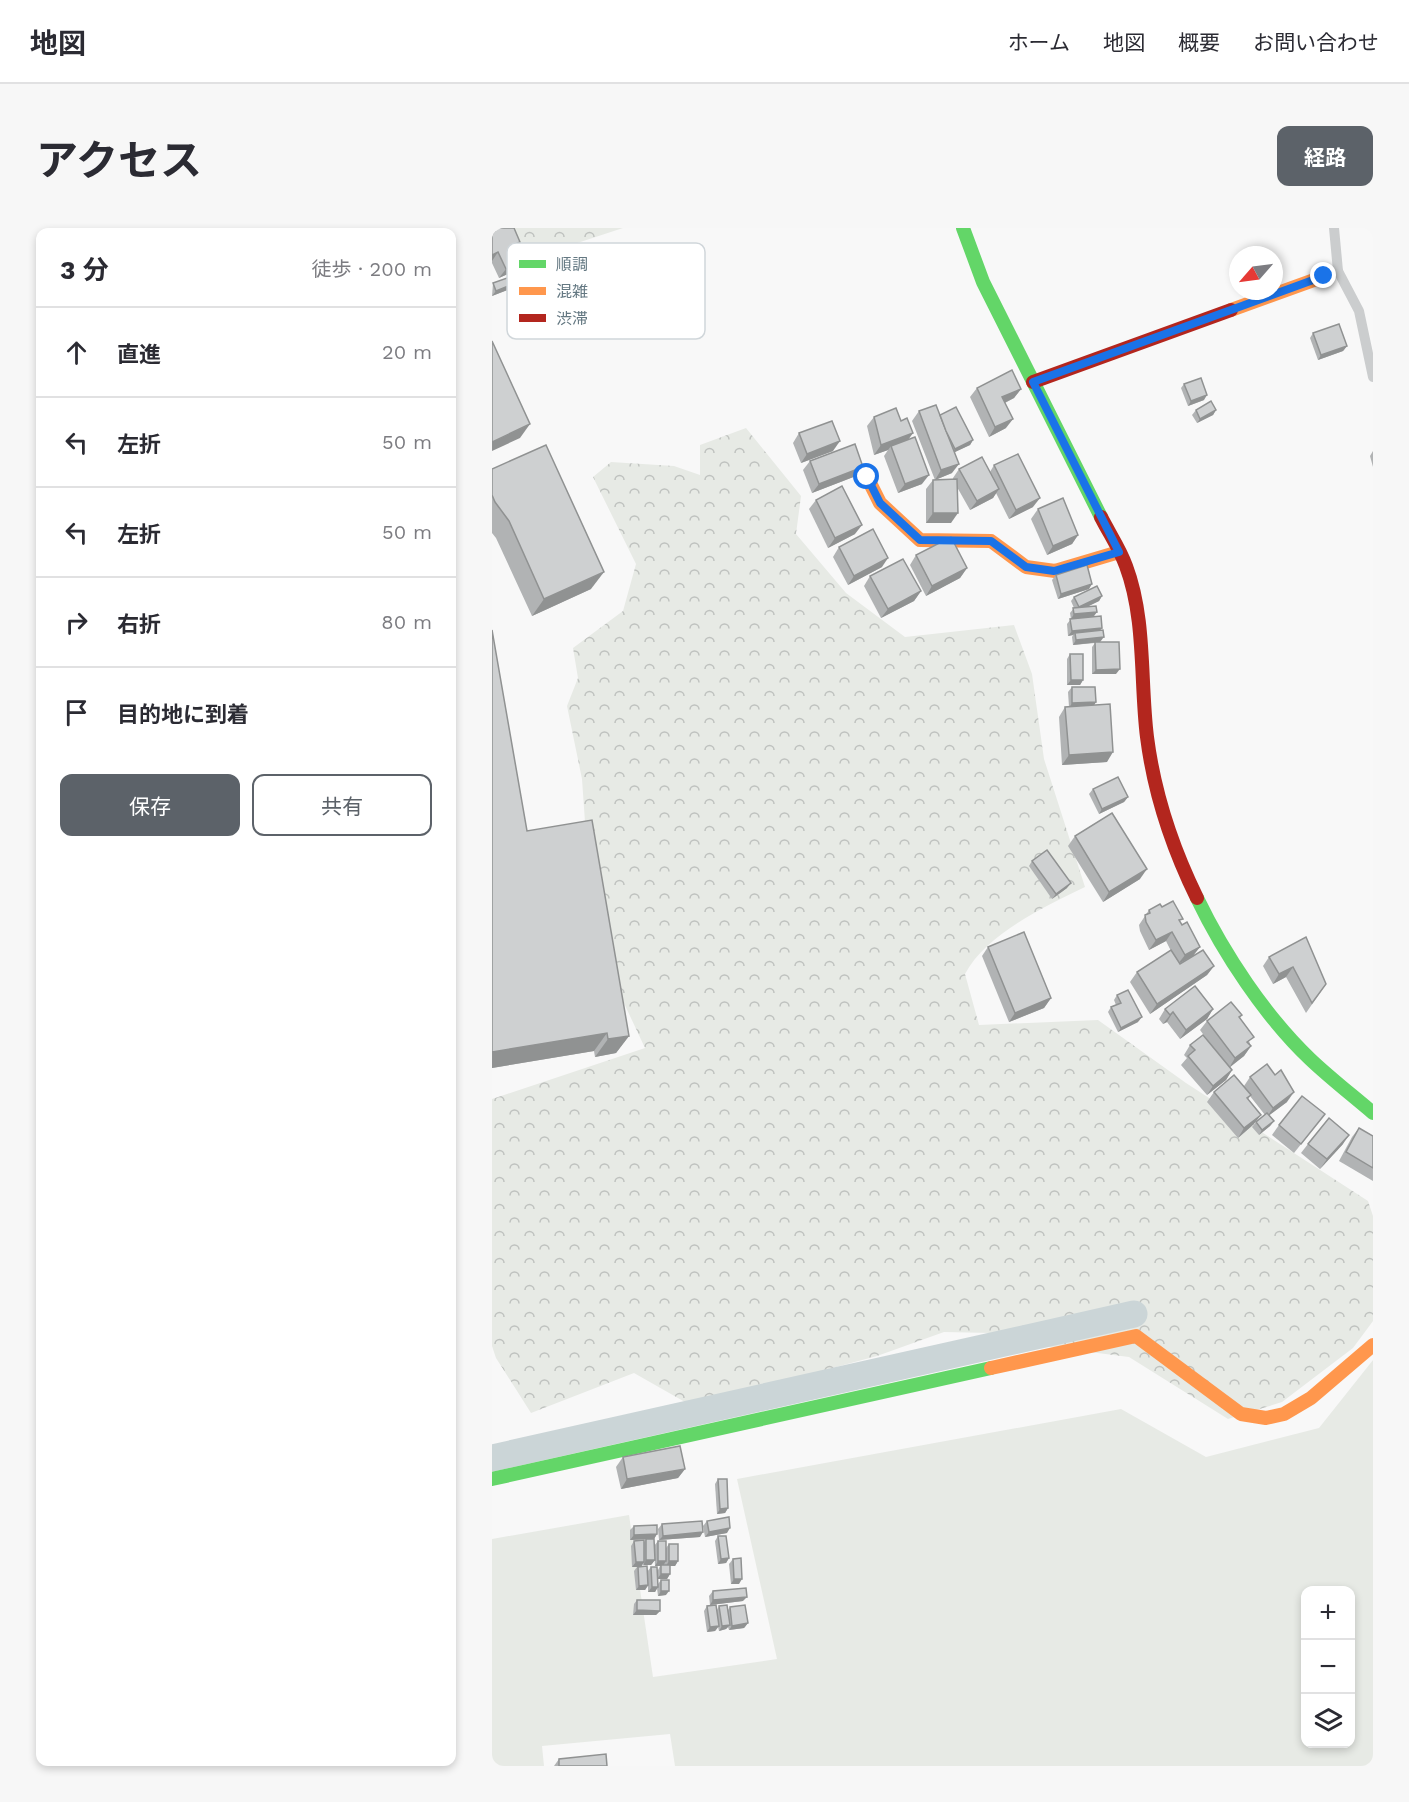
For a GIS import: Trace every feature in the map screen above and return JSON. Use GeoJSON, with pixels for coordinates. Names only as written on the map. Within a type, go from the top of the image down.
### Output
{"type":"FeatureCollection","features":[{"type":"Feature","properties":{"kind":"street"},"geometry":{"type":"LineString","coordinates":[[963,228],[983,282],[1126,566],[1137,615],[1148,739],[1161,802],[1182,868],[1214,934],[1259,999],[1309,1058],[1373,1113]]}},
{"type":"Feature","properties":{"kind":"street"},"geometry":{"type":"LineString","coordinates":[[1033,382],[1324,276]]}},
{"type":"Feature","properties":{"kind":"street"},"geometry":{"type":"LineString","coordinates":[[867,477],[880,503],[920,540],[991,541],[1026,567],[1054,571],[1119,552]]}},
{"type":"Feature","properties":{"kind":"street"},"geometry":{"type":"LineString","coordinates":[[492,1479],[1136,1336],[1241,1414],[1257,1418],[1277,1417],[1321,1391],[1358,1362],[1373,1345]]}},
{"type":"Feature","properties":{"kind":"lane"},"geometry":{"type":"LineString","coordinates":[[1334,228],[1338,271],[1359,310],[1373,377]]}},
{"type":"Feature","properties":{"kind":"lane"},"geometry":{"type":"LineString","coordinates":[[1324,276],[1338,271]]}},
{"type":"Feature","properties":{"kind":"green space"},"geometry":{"type":"Polygon","coordinates":[[[508,228],[623,228],[577,243],[518,243],[508,228]]]}},
{"type":"Feature","properties":{"kind":"green space"},"geometry":{"type":"Polygon","coordinates":[[[746,428],[801,496],[796,534],[846,593],[905,637],[1014,625],[1032,674],[1044,759],[1085,887],[1018,923],[987,946],[975,960],[965,974],[979,1025],[1098,1020],[1186,1083],[1368,1201],[1373,1216],[1373,1321],[1353,1348],[1282,1402],[1228,1419],[1129,1357],[1027,1344],[992,1333],[944,1332],[877,1356],[692,1406],[634,1373],[531,1413],[496,1358],[492,1346],[492,1099],[645,1048],[593,937],[582,779],[567,706],[578,678],[573,648],[623,611],[636,564],[593,477],[611,462],[674,466],[700,475],[700,445],[746,428]]]}},
{"type":"Feature","properties":{"kind":"green space"},"geometry":{"type":"Polygon","coordinates":[[[1373,1360],[1373,1766],[675,1766],[670,1734],[542,1746],[544,1766],[492,1766],[492,1539],[629,1515],[653,1677],[777,1659],[737,1479],[1121,1409],[1206,1457],[1319,1428],[1373,1360]]]}},
{"type":"Feature","properties":{"kind":"building"},"geometry":{"type":"Polygon","coordinates":[[[492,228],[514,228],[520,242],[507,243],[507,269],[498,252],[492,255],[492,228]]]}},
{"type":"Feature","properties":{"kind":"building"},"geometry":{"type":"Polygon","coordinates":[[[507,278],[507,286],[496,291],[493,283],[507,278]]]}},
{"type":"Feature","properties":{"kind":"building"},"geometry":{"type":"Polygon","coordinates":[[[1339,324],[1347,346],[1321,355],[1313,333],[1339,324]]]}},
{"type":"Feature","properties":{"kind":"building"},"geometry":{"type":"Polygon","coordinates":[[[492,341],[530,424],[492,442],[492,341]]]}},
{"type":"Feature","properties":{"kind":"building"},"geometry":{"type":"Polygon","coordinates":[[[1012,370],[1021,389],[1002,397],[1013,419],[995,427],[977,388],[1012,370]]]}},
{"type":"Feature","properties":{"kind":"building"},"geometry":{"type":"Polygon","coordinates":[[[1201,378],[1207,395],[1191,401],[1184,384],[1201,378]]]}},
{"type":"Feature","properties":{"kind":"building"},"geometry":{"type":"Polygon","coordinates":[[[1211,401],[1216,410],[1200,419],[1196,410],[1211,401]]]}},
{"type":"Feature","properties":{"kind":"building"},"geometry":{"type":"Polygon","coordinates":[[[936,405],[959,464],[941,470],[919,411],[936,405]]]}},
{"type":"Feature","properties":{"kind":"building"},"geometry":{"type":"Polygon","coordinates":[[[956,407],[973,440],[955,449],[940,415],[956,407]]]}},
{"type":"Feature","properties":{"kind":"building"},"geometry":{"type":"Polygon","coordinates":[[[896,408],[901,421],[907,418],[913,433],[881,445],[874,417],[896,408]]]}},
{"type":"Feature","properties":{"kind":"building"},"geometry":{"type":"Polygon","coordinates":[[[832,421],[840,441],[807,454],[799,433],[832,421]]]}},
{"type":"Feature","properties":{"kind":"building"},"geometry":{"type":"Polygon","coordinates":[[[915,437],[929,475],[905,484],[891,446],[915,437]]]}},
{"type":"Feature","properties":{"kind":"building"},"geometry":{"type":"Polygon","coordinates":[[[855,444],[863,467],[819,484],[810,461],[855,444]]]}},
{"type":"Feature","properties":{"kind":"building"},"geometry":{"type":"Polygon","coordinates":[[[546,445],[604,572],[544,599],[509,521],[492,495],[492,469],[546,445]]]}},
{"type":"Feature","properties":{"kind":"building"},"geometry":{"type":"Polygon","coordinates":[[[1018,454],[1040,498],[1016,510],[994,465],[1018,454]]]}},
{"type":"Feature","properties":{"kind":"building"},"geometry":{"type":"Polygon","coordinates":[[[982,457],[999,489],[977,501],[959,469],[982,457]]]}},
{"type":"Feature","properties":{"kind":"building"},"geometry":{"type":"Polygon","coordinates":[[[957,479],[958,513],[933,513],[933,480],[957,479]]]}},
{"type":"Feature","properties":{"kind":"building"},"geometry":{"type":"Polygon","coordinates":[[[842,486],[862,525],[835,538],[816,500],[842,486]]]}},
{"type":"Feature","properties":{"kind":"building"},"geometry":{"type":"Polygon","coordinates":[[[1063,498],[1078,535],[1053,546],[1038,509],[1063,498]]]}},
{"type":"Feature","properties":{"kind":"building"},"geometry":{"type":"Polygon","coordinates":[[[873,529],[888,558],[854,576],[839,547],[873,529]]]}},
{"type":"Feature","properties":{"kind":"building"},"geometry":{"type":"Polygon","coordinates":[[[951,537],[967,568],[932,586],[916,555],[951,537]]]}},
{"type":"Feature","properties":{"kind":"building"},"geometry":{"type":"Polygon","coordinates":[[[903,559],[921,591],[888,609],[870,576],[903,559]]]}},
{"type":"Feature","properties":{"kind":"building"},"geometry":{"type":"Polygon","coordinates":[[[1087,565],[1092,584],[1061,594],[1056,575],[1087,565]]]}},
{"type":"Feature","properties":{"kind":"building"},"geometry":{"type":"Polygon","coordinates":[[[1097,586],[1102,596],[1079,607],[1074,597],[1097,586]]]}},
{"type":"Feature","properties":{"kind":"building"},"geometry":{"type":"Polygon","coordinates":[[[1096,606],[1097,612],[1074,614],[1073,608],[1096,606]]]}},
{"type":"Feature","properties":{"kind":"building"},"geometry":{"type":"Polygon","coordinates":[[[1101,616],[1102,628],[1072,631],[1070,619],[1101,616]]]}},
{"type":"Feature","properties":{"kind":"building"},"geometry":{"type":"Polygon","coordinates":[[[492,630],[527,831],[592,820],[629,1036],[608,1039],[607,1033],[492,1052],[492,630]]]}},
{"type":"Feature","properties":{"kind":"building"},"geometry":{"type":"Polygon","coordinates":[[[1103,630],[1104,637],[1076,640],[1075,633],[1103,630]]]}},
{"type":"Feature","properties":{"kind":"building"},"geometry":{"type":"Polygon","coordinates":[[[1095,642],[1119,642],[1120,669],[1096,670],[1095,642]]]}},
{"type":"Feature","properties":{"kind":"building"},"geometry":{"type":"Polygon","coordinates":[[[1070,654],[1083,654],[1083,680],[1071,680],[1070,654]]]}},
{"type":"Feature","properties":{"kind":"building"},"geometry":{"type":"Polygon","coordinates":[[[1072,687],[1095,687],[1096,702],[1072,703],[1072,687]]]}},
{"type":"Feature","properties":{"kind":"building"},"geometry":{"type":"Polygon","coordinates":[[[1110,704],[1113,752],[1069,755],[1065,707],[1110,704]]]}},
{"type":"Feature","properties":{"kind":"building"},"geometry":{"type":"Polygon","coordinates":[[[1118,777],[1128,797],[1102,809],[1093,789],[1118,777]]]}},
{"type":"Feature","properties":{"kind":"building"},"geometry":{"type":"Polygon","coordinates":[[[1112,813],[1147,869],[1109,892],[1075,836],[1112,813]]]}},
{"type":"Feature","properties":{"kind":"building"},"geometry":{"type":"Polygon","coordinates":[[[1047,850],[1071,883],[1056,894],[1032,861],[1047,850]]]}},
{"type":"Feature","properties":{"kind":"building"},"geometry":{"type":"Polygon","coordinates":[[[1173,901],[1183,919],[1179,920],[1182,925],[1187,922],[1200,947],[1185,955],[1172,932],[1156,940],[1146,922],[1145,915],[1150,913],[1149,910],[1173,901]]]}},
{"type":"Feature","properties":{"kind":"building"},"geometry":{"type":"Polygon","coordinates":[[[1024,932],[1051,998],[1015,1013],[988,947],[1024,932]]]}},
{"type":"Feature","properties":{"kind":"building"},"geometry":{"type":"Polygon","coordinates":[[[1306,937],[1326,984],[1312,1003],[1293,967],[1279,974],[1269,957],[1306,937]]]}},
{"type":"Feature","properties":{"kind":"building"},"geometry":{"type":"Polygon","coordinates":[[[1171,950],[1180,964],[1203,950],[1214,966],[1157,1004],[1137,972],[1171,950]]]}},
{"type":"Feature","properties":{"kind":"building"},"geometry":{"type":"Polygon","coordinates":[[[1195,986],[1213,1009],[1186,1030],[1173,1012],[1170,1015],[1165,1009],[1195,986]]]}},
{"type":"Feature","properties":{"kind":"building"},"geometry":{"type":"Polygon","coordinates":[[[1128,990],[1142,1017],[1121,1028],[1111,1007],[1121,1003],[1117,995],[1128,990]]]}},
{"type":"Feature","properties":{"kind":"building"},"geometry":{"type":"Polygon","coordinates":[[[1231,1002],[1242,1015],[1239,1017],[1254,1037],[1247,1042],[1251,1046],[1235,1058],[1207,1021],[1231,1002]]]}},
{"type":"Feature","properties":{"kind":"building"},"geometry":{"type":"Polygon","coordinates":[[[1203,1035],[1232,1070],[1213,1086],[1188,1056],[1195,1050],[1190,1045],[1203,1035]]]}},
{"type":"Feature","properties":{"kind":"building"},"geometry":{"type":"Polygon","coordinates":[[[1267,1064],[1275,1075],[1281,1070],[1294,1092],[1273,1108],[1250,1077],[1267,1064]]]}},
{"type":"Feature","properties":{"kind":"building"},"geometry":{"type":"Polygon","coordinates":[[[1234,1075],[1251,1095],[1247,1098],[1261,1115],[1244,1128],[1214,1092],[1234,1075]]]}},
{"type":"Feature","properties":{"kind":"building"},"geometry":{"type":"Polygon","coordinates":[[[1302,1096],[1325,1114],[1301,1144],[1279,1125],[1302,1096]]]}},
{"type":"Feature","properties":{"kind":"building"},"geometry":{"type":"Polygon","coordinates":[[[1267,1113],[1274,1121],[1262,1130],[1256,1122],[1267,1113]]]}},
{"type":"Feature","properties":{"kind":"building"},"geometry":{"type":"Polygon","coordinates":[[[1329,1118],[1349,1135],[1327,1159],[1308,1144],[1329,1118]]]}},
{"type":"Feature","properties":{"kind":"building"},"geometry":{"type":"Polygon","coordinates":[[[1359,1128],[1373,1136],[1373,1168],[1346,1152],[1359,1128]]]}},
{"type":"Feature","properties":{"kind":"building"},"geometry":{"type":"Polygon","coordinates":[[[680,1446],[685,1469],[627,1479],[623,1457],[680,1446]]]}},
{"type":"Feature","properties":{"kind":"building"},"geometry":{"type":"Polygon","coordinates":[[[718,1479],[727,1479],[728,1508],[720,1509],[718,1479]]]}},
{"type":"Feature","properties":{"kind":"building"},"geometry":{"type":"Polygon","coordinates":[[[729,1517],[730,1528],[709,1532],[707,1521],[729,1517]]]}},
{"type":"Feature","properties":{"kind":"building"},"geometry":{"type":"Polygon","coordinates":[[[702,1521],[703,1532],[663,1536],[662,1524],[702,1521]]]}},
{"type":"Feature","properties":{"kind":"building"},"geometry":{"type":"Polygon","coordinates":[[[657,1525],[657,1534],[634,1535],[634,1526],[657,1525]]]}},
{"type":"Feature","properties":{"kind":"building"},"geometry":{"type":"Polygon","coordinates":[[[718,1536],[726,1536],[729,1558],[721,1559],[718,1536]]]}},
{"type":"Feature","properties":{"kind":"building"},"geometry":{"type":"Polygon","coordinates":[[[646,1539],[654,1539],[655,1560],[646,1560],[646,1539]]]}},
{"type":"Feature","properties":{"kind":"building"},"geometry":{"type":"Polygon","coordinates":[[[644,1540],[644,1562],[636,1562],[634,1541],[644,1540]]]}},
{"type":"Feature","properties":{"kind":"building"},"geometry":{"type":"Polygon","coordinates":[[[658,1541],[666,1541],[666,1561],[658,1561],[658,1541]]]}},
{"type":"Feature","properties":{"kind":"building"},"geometry":{"type":"Polygon","coordinates":[[[669,1544],[678,1544],[678,1561],[669,1561],[669,1544]]]}},
{"type":"Feature","properties":{"kind":"building"},"geometry":{"type":"Polygon","coordinates":[[[741,1558],[742,1579],[734,1579],[733,1559],[741,1558]]]}},
{"type":"Feature","properties":{"kind":"building"},"geometry":{"type":"Polygon","coordinates":[[[661,1565],[670,1565],[670,1574],[661,1574],[661,1565]]]}},
{"type":"Feature","properties":{"kind":"building"},"geometry":{"type":"Polygon","coordinates":[[[647,1566],[648,1585],[639,1586],[638,1567],[647,1566]]]}},
{"type":"Feature","properties":{"kind":"building"},"geometry":{"type":"Polygon","coordinates":[[[651,1567],[657,1567],[658,1587],[652,1587],[651,1567]]]}},
{"type":"Feature","properties":{"kind":"building"},"geometry":{"type":"Polygon","coordinates":[[[661,1580],[669,1580],[669,1591],[661,1591],[661,1580]]]}},
{"type":"Feature","properties":{"kind":"building"},"geometry":{"type":"Polygon","coordinates":[[[746,1588],[747,1597],[713,1600],[713,1591],[746,1588]]]}},
{"type":"Feature","properties":{"kind":"building"},"geometry":{"type":"Polygon","coordinates":[[[637,1600],[660,1600],[660,1611],[637,1610],[637,1600]]]}},
{"type":"Feature","properties":{"kind":"building"},"geometry":{"type":"Polygon","coordinates":[[[716,1605],[719,1626],[710,1627],[707,1606],[716,1605]]]}},
{"type":"Feature","properties":{"kind":"building"},"geometry":{"type":"Polygon","coordinates":[[[727,1605],[730,1625],[722,1626],[719,1606],[727,1605]]]}},
{"type":"Feature","properties":{"kind":"building"},"geometry":{"type":"Polygon","coordinates":[[[745,1605],[748,1623],[732,1626],[730,1607],[745,1605]]]}},
{"type":"Feature","properties":{"kind":"building"},"geometry":{"type":"Polygon","coordinates":[[[606,1754],[607,1766],[559,1766],[559,1759],[606,1754]]]}},
{"type":"Feature","properties":{"kind":"waterway"},"geometry":{"type":"LineString","coordinates":[[492,1458],[1134,1314]]}},
{"type":"Feature","properties":{"kind":"traffic: fast"},"geometry":{"type":"LineString","coordinates":[[963,228],[983,282],[1101,517]]}},
{"type":"Feature","properties":{"kind":"traffic: fast"},"geometry":{"type":"LineString","coordinates":[[1197,898],[1233,962],[1277,1024],[1310,1059],[1373,1113]]}},
{"type":"Feature","properties":{"kind":"traffic: fast"},"geometry":{"type":"LineString","coordinates":[[492,1479],[991,1368]]}},
{"type":"Feature","properties":{"kind":"traffic: slow"},"geometry":{"type":"LineString","coordinates":[[1231,310],[1325,276]]}},
{"type":"Feature","properties":{"kind":"traffic: slow"},"geometry":{"type":"LineString","coordinates":[[867,477],[880,503],[920,540],[991,541],[1026,567],[1055,571],[1119,552]]}},
{"type":"Feature","properties":{"kind":"traffic: slow"},"geometry":{"type":"LineString","coordinates":[[991,1368],[1136,1336],[1241,1414],[1266,1418],[1284,1414],[1311,1398],[1373,1345]]}},
{"type":"Feature","properties":{"kind":"traffic: jam"},"geometry":{"type":"LineString","coordinates":[[1033,382],[1231,310]]}},
{"type":"Feature","properties":{"kind":"traffic: jam"},"geometry":{"type":"LineString","coordinates":[[1101,517],[1124,560],[1132,586],[1140,629],[1145,716],[1154,778],[1172,840],[1197,898]]}},
{"type":"Feature","properties":{"kind":"route"},"geometry":{"type":"LineString","coordinates":[[867,477],[880,503],[920,540],[991,541],[1026,567],[1054,571],[1119,552],[1033,382],[1324,276]]}}]}
